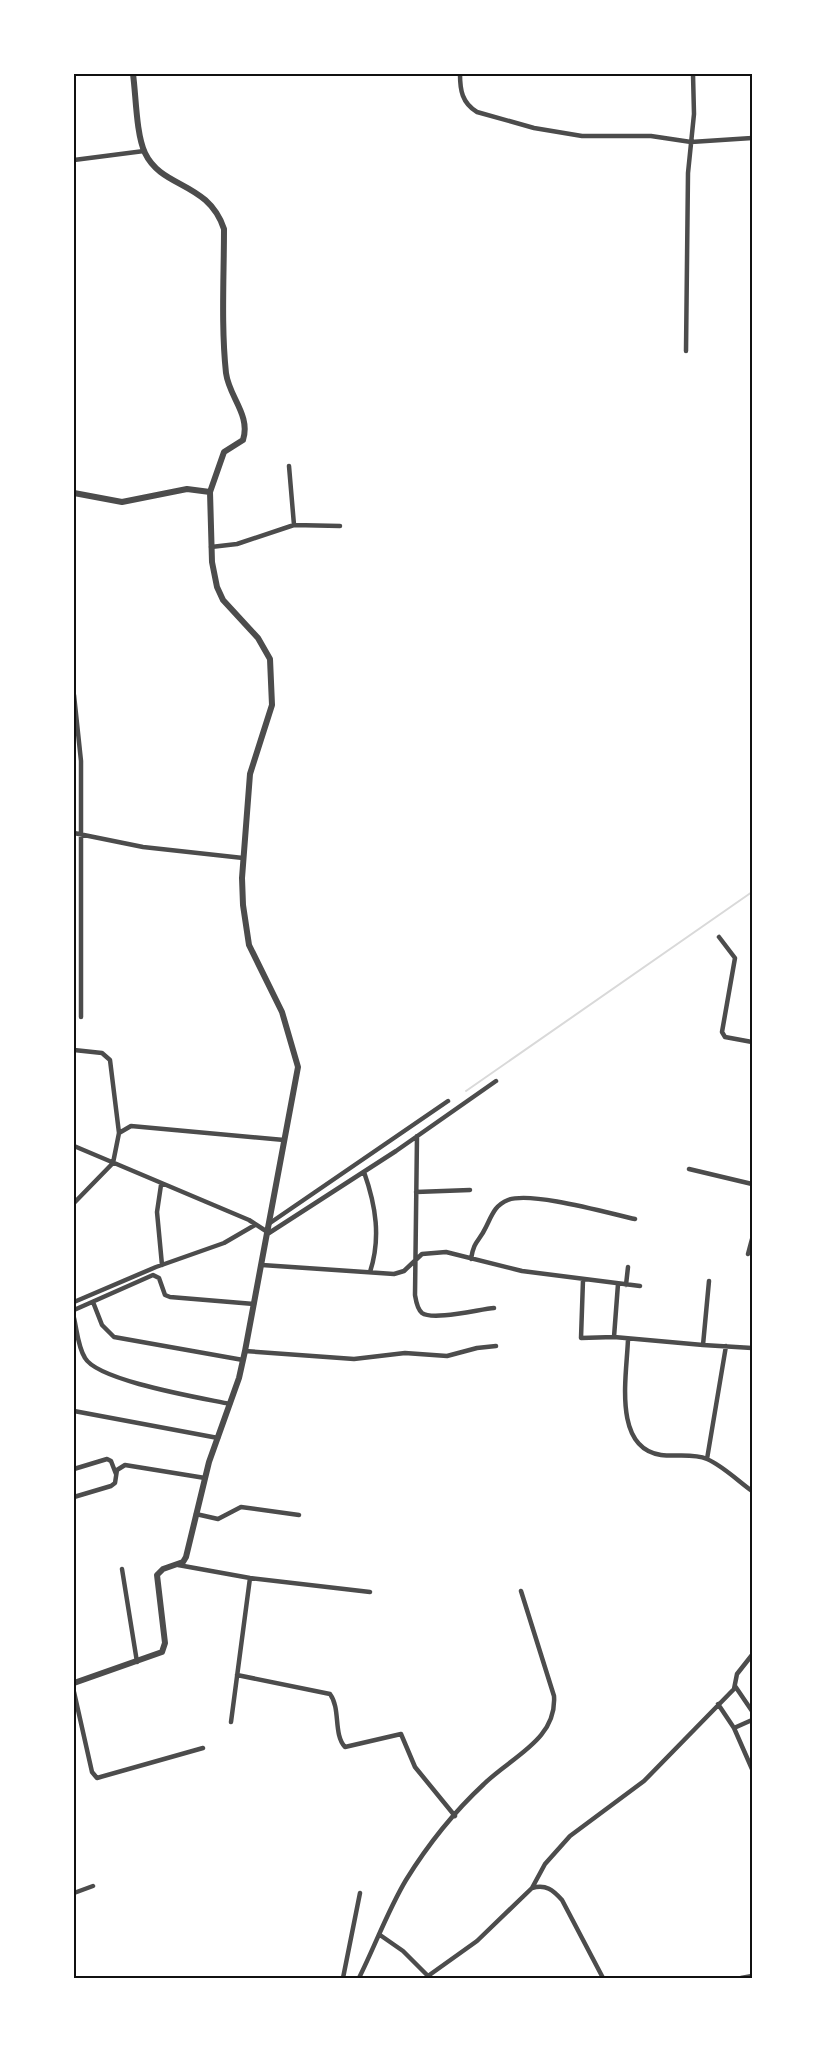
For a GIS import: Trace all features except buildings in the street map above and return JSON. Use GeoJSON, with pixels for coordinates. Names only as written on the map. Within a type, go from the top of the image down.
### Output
{"type":"FeatureCollection","features":[{"type":"Feature","properties":{"kind":"street"},"geometry":{"type":"LineString","coordinates":[[133,74],[144,151],[161,172],[203,197],[219,215],[224,229],[226,374],[245,423],[245,434],[243,440],[224,452],[210,492],[211,547],[214,574],[223,600],[265,648],[272,674],[272,705],[250,774],[243,858],[243,905],[249,945],[282,1012],[296,1053],[297,1082],[243,1360],[205,1478],[186,1557],[178,1565]]}},
{"type":"Feature","properties":{"kind":"street"},"geometry":{"type":"LineString","coordinates":[[460,74],[460,88],[470,107],[516,124],[582,136],[651,136],[692,142],[753,138]]}},
{"type":"Feature","properties":{"kind":"street"},"geometry":{"type":"LineString","coordinates":[[686,351],[688,173],[694,114],[693,74]]}},
{"type":"Feature","properties":{"kind":"street"},"geometry":{"type":"LineString","coordinates":[[74,160],[144,151]]}},
{"type":"Feature","properties":{"kind":"street"},"geometry":{"type":"LineString","coordinates":[[289,466],[294,525]]}},
{"type":"Feature","properties":{"kind":"street"},"geometry":{"type":"LineString","coordinates":[[74,493],[122,502],[187,489],[210,492]]}},
{"type":"Feature","properties":{"kind":"street"},"geometry":{"type":"LineString","coordinates":[[211,547],[237,544],[294,525],[340,526]]}},
{"type":"Feature","properties":{"kind":"street"},"geometry":{"type":"LineString","coordinates":[[74,695],[81,761],[81,1017]]}},
{"type":"Feature","properties":{"kind":"street"},"geometry":{"type":"LineString","coordinates":[[74,833],[143,846],[243,858]]}},
{"type":"Feature","properties":{"kind":"street"},"geometry":{"type":"LineString","coordinates":[[719,937],[735,958],[722,1032],[726,1037],[753,1042]]}},
{"type":"Feature","properties":{"kind":"street"},"geometry":{"type":"LineString","coordinates":[[74,1050],[102,1053],[110,1060],[119,1133],[113,1163],[74,1203]]}},
{"type":"Feature","properties":{"kind":"street"},"geometry":{"type":"LineString","coordinates":[[269,1233],[364,1172],[496,1081]]}},
{"type":"Feature","properties":{"kind":"street"},"geometry":{"type":"LineString","coordinates":[[270,1223],[448,1101]]}},
{"type":"Feature","properties":{"kind":"street"},"geometry":{"type":"LineString","coordinates":[[119,1133],[131,1126],[141,1126],[285,1140]]}},
{"type":"Feature","properties":{"kind":"street"},"geometry":{"type":"LineString","coordinates":[[417,1136],[415,1295],[423,1314],[437,1316],[495,1308]]}},
{"type":"Feature","properties":{"kind":"street"},"geometry":{"type":"LineString","coordinates":[[74,1146],[269,1233]]}},
{"type":"Feature","properties":{"kind":"street"},"geometry":{"type":"LineString","coordinates":[[689,1169],[753,1184]]}},
{"type":"Feature","properties":{"kind":"street"},"geometry":{"type":"LineString","coordinates":[[364,1172],[375,1212],[376,1242],[370,1272]]}},
{"type":"Feature","properties":{"kind":"street"},"geometry":{"type":"LineString","coordinates":[[161,1185],[157,1212],[162,1264]]}},
{"type":"Feature","properties":{"kind":"street"},"geometry":{"type":"LineString","coordinates":[[416,1192],[470,1190]]}},
{"type":"Feature","properties":{"kind":"street"},"geometry":{"type":"LineString","coordinates":[[471,1259],[475,1240],[483,1232],[495,1209],[509,1199],[551,1201],[635,1219]]}},
{"type":"Feature","properties":{"kind":"street"},"geometry":{"type":"LineString","coordinates":[[74,1302],[162,1264],[224,1243],[255,1225]]}},
{"type":"Feature","properties":{"kind":"street"},"geometry":{"type":"LineString","coordinates":[[748,1254],[753,1239]]}},
{"type":"Feature","properties":{"kind":"street"},"geometry":{"type":"LineString","coordinates":[[262,1266],[400,1273],[417,1257],[446,1252],[522,1271],[640,1286]]}},
{"type":"Feature","properties":{"kind":"street"},"geometry":{"type":"LineString","coordinates":[[626,1285],[628,1267]]}},
{"type":"Feature","properties":{"kind":"street"},"geometry":{"type":"LineString","coordinates":[[74,1311],[153,1275],[159,1278],[162,1290],[170,1298],[254,1304]]}},
{"type":"Feature","properties":{"kind":"street"},"geometry":{"type":"LineString","coordinates":[[584,1280],[581,1338],[614,1337],[753,1348]]}},
{"type":"Feature","properties":{"kind":"street"},"geometry":{"type":"LineString","coordinates":[[703,1345],[709,1281]]}},
{"type":"Feature","properties":{"kind":"street"},"geometry":{"type":"LineString","coordinates":[[614,1337],[618,1284]]}},
{"type":"Feature","properties":{"kind":"street"},"geometry":{"type":"LineString","coordinates":[[93,1302],[102,1325],[114,1337],[243,1360]]}},
{"type":"Feature","properties":{"kind":"street"},"geometry":{"type":"LineString","coordinates":[[74,1318],[85,1359],[99,1370],[138,1383],[230,1404]]}},
{"type":"Feature","properties":{"kind":"street"},"geometry":{"type":"LineString","coordinates":[[628,1339],[625,1418],[632,1434],[645,1449],[660,1455],[707,1459],[753,1491]]}},
{"type":"Feature","properties":{"kind":"street"},"geometry":{"type":"LineString","coordinates":[[707,1459],[726,1346]]}},
{"type":"Feature","properties":{"kind":"street"},"geometry":{"type":"LineString","coordinates":[[245,1351],[354,1359],[405,1353],[447,1356],[477,1347],[496,1347]]}},
{"type":"Feature","properties":{"kind":"street"},"geometry":{"type":"LineString","coordinates":[[74,1411],[90,1412],[218,1438]]}},
{"type":"Feature","properties":{"kind":"street"},"geometry":{"type":"LineString","coordinates":[[74,1467],[107,1459],[111,1461],[116,1474]]}},
{"type":"Feature","properties":{"kind":"street"},"geometry":{"type":"LineString","coordinates":[[74,1497],[111,1486],[115,1483],[120,1467],[131,1466],[205,1478]]}},
{"type":"Feature","properties":{"kind":"street"},"geometry":{"type":"LineString","coordinates":[[196,1514],[223,1519],[241,1507],[298,1515]]}},
{"type":"Feature","properties":{"kind":"street"},"geometry":{"type":"LineString","coordinates":[[74,1683],[162,1652],[165,1643],[157,1575],[163,1569],[178,1565],[250,1578],[370,1592]]}},
{"type":"Feature","properties":{"kind":"street"},"geometry":{"type":"LineString","coordinates":[[122,1569],[137,1662]]}},
{"type":"Feature","properties":{"kind":"street"},"geometry":{"type":"LineString","coordinates":[[231,1722],[250,1578]]}},
{"type":"Feature","properties":{"kind":"street"},"geometry":{"type":"LineString","coordinates":[[359,1978],[406,1880],[455,1816],[483,1784],[543,1734],[552,1717],[554,1706],[551,1684],[521,1591]]}},
{"type":"Feature","properties":{"kind":"street"},"geometry":{"type":"LineString","coordinates":[[380,1935],[403,1951],[429,1977],[466,1951],[532,1888],[544,1864],[570,1836],[644,1781],[735,1686],[737,1674],[753,1655]]}},
{"type":"Feature","properties":{"kind":"street"},"geometry":{"type":"LineString","coordinates":[[237,1675],[330,1694],[334,1702],[341,1741],[345,1747],[401,1734],[415,1767],[455,1816]]}},
{"type":"Feature","properties":{"kind":"street"},"geometry":{"type":"LineString","coordinates":[[735,1686],[753,1711]]}},
{"type":"Feature","properties":{"kind":"street"},"geometry":{"type":"LineString","coordinates":[[74,1692],[92,1772],[97,1778],[203,1748]]}},
{"type":"Feature","properties":{"kind":"street"},"geometry":{"type":"LineString","coordinates":[[718,1704],[735,1728],[753,1769]]}},
{"type":"Feature","properties":{"kind":"street"},"geometry":{"type":"LineString","coordinates":[[735,1728],[753,1720]]}},
{"type":"Feature","properties":{"kind":"street"},"geometry":{"type":"LineString","coordinates":[[74,1893],[93,1886]]}},
{"type":"Feature","properties":{"kind":"street"},"geometry":{"type":"LineString","coordinates":[[532,1888],[541,1886],[553,1890],[562,1900],[603,1978]]}},
{"type":"Feature","properties":{"kind":"street"},"geometry":{"type":"LineString","coordinates":[[343,1978],[360,1893]]}},
{"type":"Feature","properties":{"kind":"street"},"geometry":{"type":"LineString","coordinates":[[741,1978],[753,1976]]}},
{"type":"Feature","properties":{"kind":"waterway"},"geometry":{"type":"LineString","coordinates":[[466,1091],[752,892]]}}]}
